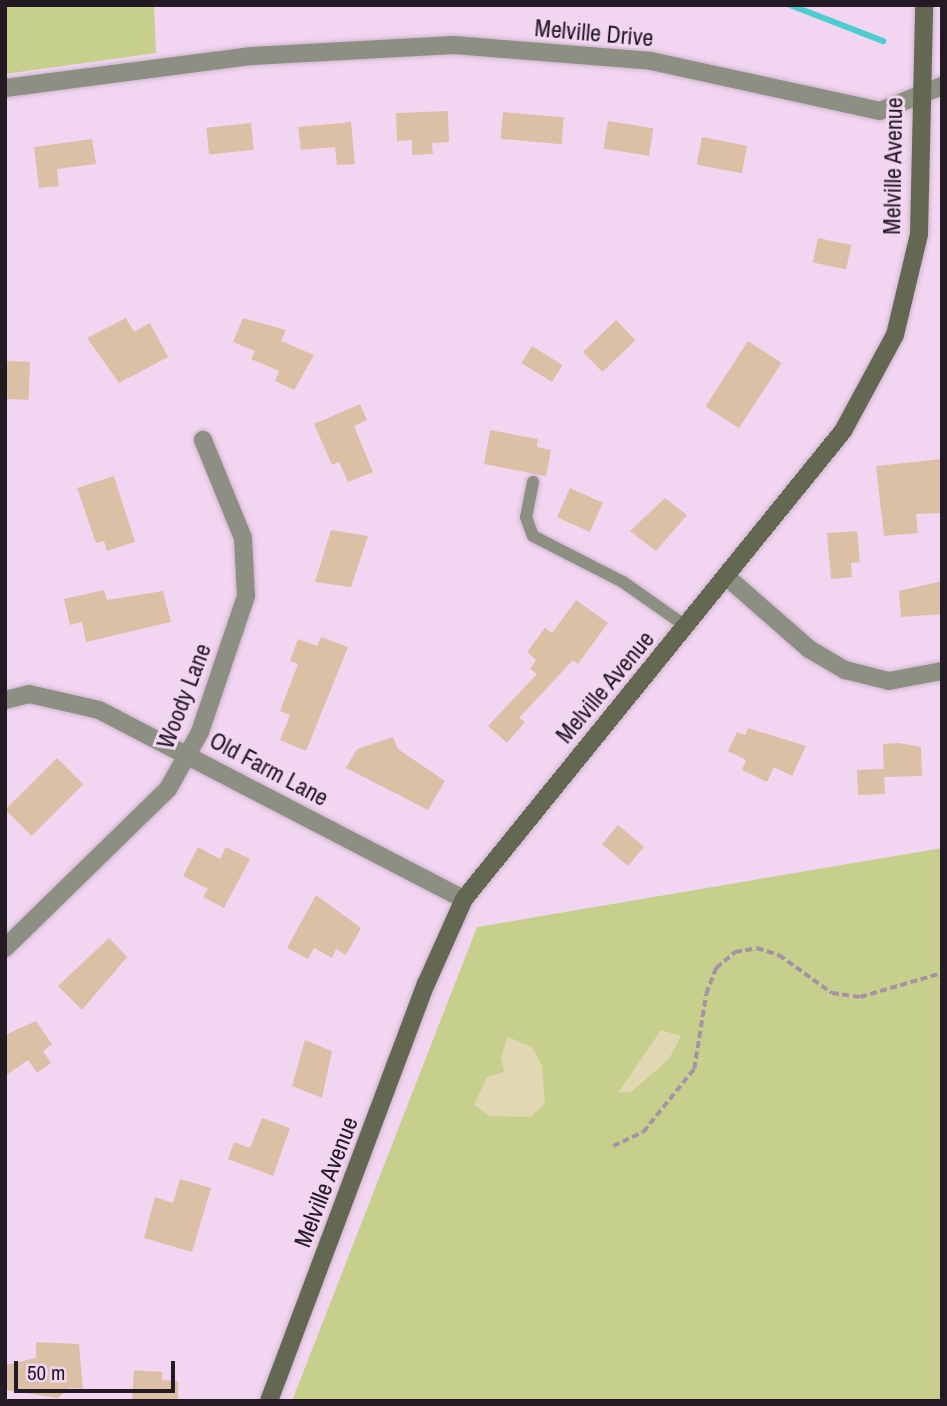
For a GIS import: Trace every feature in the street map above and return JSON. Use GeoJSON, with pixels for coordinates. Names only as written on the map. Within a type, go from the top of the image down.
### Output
{"type":"FeatureCollection","features":[{"type":"Feature","properties":{"kind":"street","name":"Melville Avenue"},"geometry":{"type":"LineString","coordinates":[[269,1401],[426,984],[464,900],[728,578],[843,430],[895,335],[919,234],[919,91],[924,5]]}},
{"type":"Feature","properties":{"kind":"street","name":"Melville Drive"},"geometry":{"type":"LineString","coordinates":[[5,88],[252,56],[454,45],[651,61],[880,111],[919,91],[942,86]]}},
{"type":"Feature","properties":{"kind":"street","name":"Woody Lane"},"geometry":{"type":"LineString","coordinates":[[5,948],[168,789],[191,756],[246,596],[243,538],[203,440]]}},
{"type":"Feature","properties":{"kind":"street"},"geometry":{"type":"LineString","coordinates":[[728,578],[809,649],[845,670],[889,681],[942,671]]}},
{"type":"Feature","properties":{"kind":"street","name":"Old Farm Lane"},"geometry":{"type":"LineString","coordinates":[[5,700],[29,694],[99,710],[464,900]]}},
{"type":"Feature","properties":{"kind":"lane"},"geometry":{"type":"LineString","coordinates":[[533,482],[526,517],[533,536],[623,582],[687,627]]}},
{"type":"Feature","properties":{"kind":"path"},"geometry":{"type":"LineString","coordinates":[[613,1146],[643,1132],[694,1069],[706,994],[716,968],[735,952],[757,948],[779,954],[832,993],[860,997],[942,973]]}},
{"type":"Feature","properties":{"kind":"green space"},"geometry":{"type":"Polygon","coordinates":[[[5,5],[154,5],[156,53],[5,74],[5,5]]]}},
{"type":"Feature","properties":{"kind":"green space"},"geometry":{"type":"Polygon","coordinates":[[[942,848],[942,1401],[292,1401],[477,927],[942,848]]]}},
{"type":"Feature","properties":{"kind":"sand"},"geometry":{"type":"Polygon","coordinates":[[[661,1030],[681,1036],[669,1059],[631,1092],[618,1093],[661,1030]]]}},
{"type":"Feature","properties":{"kind":"sand"},"geometry":{"type":"Polygon","coordinates":[[[508,1037],[532,1047],[542,1066],[545,1103],[531,1117],[490,1116],[474,1105],[487,1077],[504,1072],[501,1056],[508,1037]]]}},
{"type":"Feature","properties":{"kind":"building"},"geometry":{"type":"Polygon","coordinates":[[[448,111],[449,142],[432,143],[433,154],[412,155],[412,140],[397,141],[396,113],[448,111]]]}},
{"type":"Feature","properties":{"kind":"building"},"geometry":{"type":"Polygon","coordinates":[[[503,112],[564,117],[561,144],[501,139],[503,112]]]}},
{"type":"Feature","properties":{"kind":"building"},"geometry":{"type":"Polygon","coordinates":[[[608,121],[653,128],[649,156],[604,149],[608,121]]]}},
{"type":"Feature","properties":{"kind":"building"},"geometry":{"type":"Polygon","coordinates":[[[351,122],[355,164],[337,165],[335,147],[301,150],[298,127],[351,122]]]}},
{"type":"Feature","properties":{"kind":"building"},"geometry":{"type":"Polygon","coordinates":[[[251,123],[254,150],[209,155],[206,128],[251,123]]]}},
{"type":"Feature","properties":{"kind":"building"},"geometry":{"type":"Polygon","coordinates":[[[702,137],[747,146],[742,173],[697,164],[702,137]]]}},
{"type":"Feature","properties":{"kind":"building"},"geometry":{"type":"Polygon","coordinates":[[[92,139],[96,164],[57,169],[59,186],[39,188],[34,147],[92,139]]]}},
{"type":"Feature","properties":{"kind":"building"},"geometry":{"type":"Polygon","coordinates":[[[818,238],[851,245],[846,270],[813,262],[818,238]]]}},
{"type":"Feature","properties":{"kind":"building"},"geometry":{"type":"Polygon","coordinates":[[[126,318],[134,332],[150,323],[168,357],[119,383],[87,338],[126,318]]]}},
{"type":"Feature","properties":{"kind":"building"},"geometry":{"type":"Polygon","coordinates":[[[243,318],[286,330],[281,341],[314,355],[294,390],[275,381],[279,371],[251,359],[255,351],[233,342],[243,318]]]}},
{"type":"Feature","properties":{"kind":"building"},"geometry":{"type":"Polygon","coordinates":[[[616,320],[635,340],[602,372],[583,352],[616,320]]]}},
{"type":"Feature","properties":{"kind":"building"},"geometry":{"type":"Polygon","coordinates":[[[748,341],[782,363],[739,428],[706,406],[748,341]]]}},
{"type":"Feature","properties":{"kind":"building"},"geometry":{"type":"Polygon","coordinates":[[[532,346],[563,365],[552,382],[521,363],[532,346]]]}},
{"type":"Feature","properties":{"kind":"building"},"geometry":{"type":"Polygon","coordinates":[[[5,361],[30,362],[29,400],[5,399],[5,361]]]}},
{"type":"Feature","properties":{"kind":"building"},"geometry":{"type":"Polygon","coordinates":[[[360,404],[367,420],[354,426],[373,472],[348,482],[339,462],[332,465],[314,424],[360,404]]]}},
{"type":"Feature","properties":{"kind":"building"},"geometry":{"type":"Polygon","coordinates":[[[490,430],[538,439],[537,447],[551,450],[546,476],[484,464],[490,430]]]}},
{"type":"Feature","properties":{"kind":"building"},"geometry":{"type":"Polygon","coordinates":[[[942,459],[942,513],[916,514],[918,533],[884,536],[876,466],[942,459]]]}},
{"type":"Feature","properties":{"kind":"building"},"geometry":{"type":"Polygon","coordinates":[[[114,476],[135,542],[107,551],[104,541],[96,543],[77,488],[114,476]]]}},
{"type":"Feature","properties":{"kind":"building"},"geometry":{"type":"Polygon","coordinates":[[[570,488],[603,503],[590,532],[557,517],[570,488]]]}},
{"type":"Feature","properties":{"kind":"building"},"geometry":{"type":"Polygon","coordinates":[[[665,498],[687,515],[656,551],[630,531],[665,498]]]}},
{"type":"Feature","properties":{"kind":"building"},"geometry":{"type":"Polygon","coordinates":[[[331,530],[368,536],[351,587],[315,582],[331,530]]]}},
{"type":"Feature","properties":{"kind":"building"},"geometry":{"type":"Polygon","coordinates":[[[857,531],[860,562],[851,563],[852,577],[831,579],[827,533],[857,531]]]}},
{"type":"Feature","properties":{"kind":"building"},"geometry":{"type":"Polygon","coordinates":[[[942,581],[942,614],[901,617],[899,591],[942,581]]]}},
{"type":"Feature","properties":{"kind":"building"},"geometry":{"type":"Polygon","coordinates":[[[104,590],[107,600],[163,591],[171,622],[86,642],[82,622],[70,625],[64,599],[104,590]]]}},
{"type":"Feature","properties":{"kind":"building"},"geometry":{"type":"Polygon","coordinates":[[[576,600],[608,623],[578,664],[573,660],[519,718],[525,722],[507,743],[488,726],[537,674],[530,669],[536,660],[527,652],[545,628],[552,633],[576,600]]]}},
{"type":"Feature","properties":{"kind":"building"},"geometry":{"type":"Polygon","coordinates":[[[321,637],[348,647],[306,751],[280,740],[290,715],[280,711],[298,664],[290,661],[298,639],[317,646],[321,637]]]}},
{"type":"Feature","properties":{"kind":"building"},"geometry":{"type":"Polygon","coordinates":[[[748,728],[806,746],[792,776],[774,767],[767,782],[742,770],[746,760],[728,751],[737,732],[745,735],[748,728]]]}},
{"type":"Feature","properties":{"kind":"building"},"geometry":{"type":"Polygon","coordinates":[[[393,737],[398,749],[445,781],[428,810],[346,768],[357,749],[393,737]]]}},
{"type":"Feature","properties":{"kind":"building"},"geometry":{"type":"Polygon","coordinates":[[[899,743],[921,747],[922,776],[884,777],[883,744],[899,743]]]}},
{"type":"Feature","properties":{"kind":"building"},"geometry":{"type":"Polygon","coordinates":[[[57,758],[83,784],[32,836],[5,810],[57,758]]]}},
{"type":"Feature","properties":{"kind":"building"},"geometry":{"type":"Polygon","coordinates":[[[884,769],[885,794],[858,795],[857,770],[884,769]]]}},
{"type":"Feature","properties":{"kind":"building"},"geometry":{"type":"Polygon","coordinates":[[[618,825],[644,847],[628,866],[602,844],[618,825]]]}},
{"type":"Feature","properties":{"kind":"building"},"geometry":{"type":"Polygon","coordinates":[[[198,847],[220,859],[226,847],[250,859],[224,908],[203,897],[208,889],[183,876],[198,847]]]}},
{"type":"Feature","properties":{"kind":"building"},"geometry":{"type":"Polygon","coordinates":[[[316,895],[361,928],[346,955],[336,949],[332,958],[314,948],[308,959],[287,948],[316,895]]]}},
{"type":"Feature","properties":{"kind":"building"},"geometry":{"type":"Polygon","coordinates":[[[109,938],[127,957],[82,1010],[58,986],[109,938]]]}},
{"type":"Feature","properties":{"kind":"building"},"geometry":{"type":"Polygon","coordinates":[[[36,1021],[52,1044],[43,1051],[51,1063],[37,1073],[28,1060],[5,1076],[5,1035],[36,1021]]]}},
{"type":"Feature","properties":{"kind":"building"},"geometry":{"type":"Polygon","coordinates":[[[305,1040],[332,1051],[322,1098],[292,1086],[305,1040]]]}},
{"type":"Feature","properties":{"kind":"building"},"geometry":{"type":"Polygon","coordinates":[[[262,1118],[290,1128],[273,1176],[228,1159],[234,1142],[250,1148],[262,1118]]]}},
{"type":"Feature","properties":{"kind":"building"},"geometry":{"type":"Polygon","coordinates":[[[180,1179],[211,1188],[192,1252],[144,1238],[155,1197],[173,1203],[180,1179]]]}},
{"type":"Feature","properties":{"kind":"building"},"geometry":{"type":"Polygon","coordinates":[[[36,1342],[79,1344],[83,1389],[69,1388],[58,1398],[5,1390],[5,1365],[36,1358],[36,1342]]]}},
{"type":"Feature","properties":{"kind":"building"},"geometry":{"type":"Polygon","coordinates":[[[134,1370],[162,1372],[162,1380],[178,1381],[178,1401],[132,1401],[134,1370]]]}},
{"type":"Feature","properties":{"kind":"waterway"},"geometry":{"type":"LineString","coordinates":[[790,5],[883,41]]}}]}
